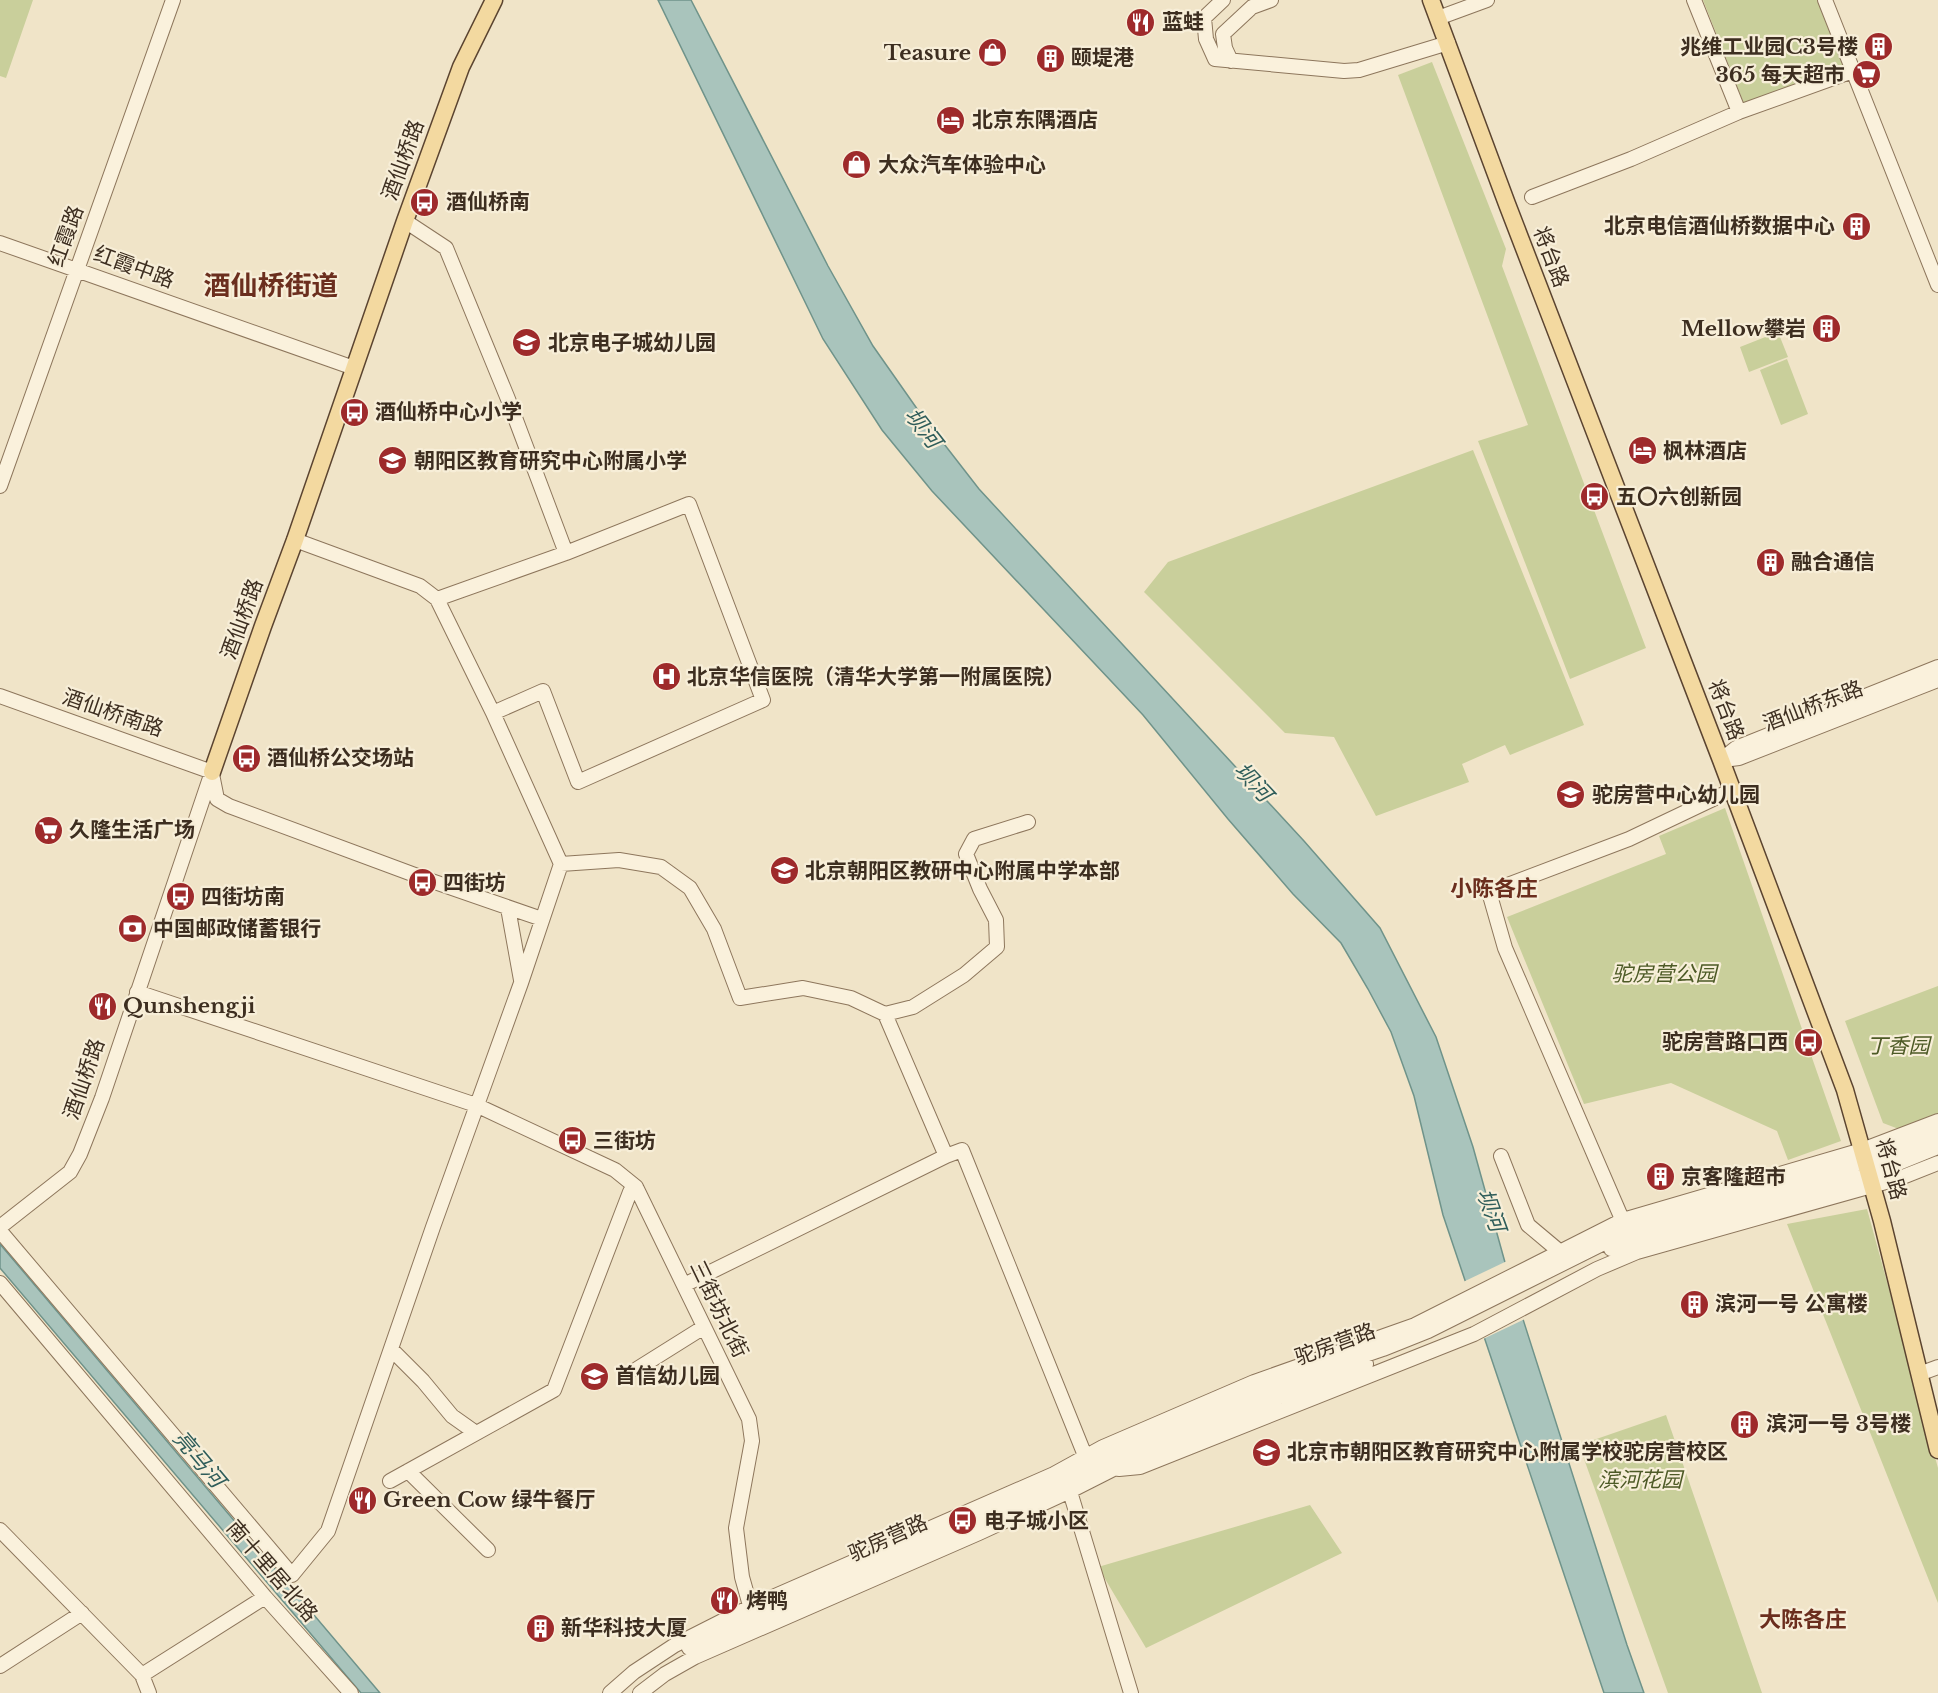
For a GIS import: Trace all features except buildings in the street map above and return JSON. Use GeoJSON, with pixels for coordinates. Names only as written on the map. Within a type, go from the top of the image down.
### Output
{"type":"FeatureCollection","features":[{"type":"Feature","properties":{"kind":"main road","name":"酒仙桥路"},"geometry":{"type":"LineString","coordinates":[[212,772],[405,221],[462,67],[494,0]]}},
{"type":"Feature","properties":{"kind":"main road","name":"将台路"},"geometry":{"type":"LineString","coordinates":[[1431,0],[1834,1059],[1867,1168],[1938,1450]]}},
{"type":"Feature","properties":{"kind":"street","name":"红霞路"},"geometry":{"type":"LineString","coordinates":[[0,486],[173,0]]}},
{"type":"Feature","properties":{"kind":"street"},"geometry":{"type":"LineString","coordinates":[[1223,0],[1204,18],[1206,39],[1215,59],[1344,71],[1359,70],[1448,43]]}},
{"type":"Feature","properties":{"kind":"street"},"geometry":{"type":"LineString","coordinates":[[1231,61],[1225,48],[1223,34],[1252,7],[1271,0]]}},
{"type":"Feature","properties":{"kind":"street"},"geometry":{"type":"LineString","coordinates":[[1438,18],[1487,0]]}},
{"type":"Feature","properties":{"kind":"street"},"geometry":{"type":"LineString","coordinates":[[1694,0],[1739,112]]}},
{"type":"Feature","properties":{"kind":"street"},"geometry":{"type":"LineString","coordinates":[[1825,0],[1938,285]]}},
{"type":"Feature","properties":{"kind":"street"},"geometry":{"type":"LineString","coordinates":[[1532,197],[1631,159],[1739,112],[1853,71]]}},
{"type":"Feature","properties":{"kind":"street"},"geometry":{"type":"LineString","coordinates":[[405,221],[446,248],[508,399],[566,553]]}},
{"type":"Feature","properties":{"kind":"street","name":"红霞中路"},"geometry":{"type":"LineString","coordinates":[[0,243],[77,268],[354,368]]}},
{"type":"Feature","properties":{"kind":"street"},"geometry":{"type":"LineString","coordinates":[[437,599],[566,553],[689,504],[763,700],[578,782],[543,691],[494,714]]}},
{"type":"Feature","properties":{"kind":"street"},"geometry":{"type":"LineString","coordinates":[[0,1229],[292,1575],[328,1531],[561,864],[494,714],[437,599],[420,586],[295,540]]}},
{"type":"Feature","properties":{"kind":"street","name":"酒仙桥东路"},"geometry":{"type":"LineString","coordinates":[[1721,760],[1736,748],[1938,667]]}},
{"type":"Feature","properties":{"kind":"street","name":"酒仙桥东路"},"geometry":{"type":"LineString","coordinates":[[1721,760],[1738,758],[1938,680]]}},
{"type":"Feature","properties":{"kind":"street","name":"酒仙桥南路"},"geometry":{"type":"LineString","coordinates":[[0,696],[212,772]]}},
{"type":"Feature","properties":{"kind":"street"},"geometry":{"type":"LineString","coordinates":[[212,772],[217,799],[229,806],[542,919]]}},
{"type":"Feature","properties":{"kind":"street","name":"酒仙桥路"},"geometry":{"type":"LineString","coordinates":[[0,1229],[70,1172],[80,1154],[102,1098],[212,772]]}},
{"type":"Feature","properties":{"kind":"street"},"geometry":{"type":"LineString","coordinates":[[1630,1236],[1505,948],[1489,892],[1629,839],[1732,790]]}},
{"type":"Feature","properties":{"kind":"street"},"geometry":{"type":"LineString","coordinates":[[561,864],[619,860],[661,867],[690,888],[714,929],[740,998],[803,988],[851,998],[885,1014],[913,1006],[964,975],[998,947],[996,920],[966,854],[974,839],[1028,822]]}},
{"type":"Feature","properties":{"kind":"street"},"geometry":{"type":"LineString","coordinates":[[508,908],[521,983]]}},
{"type":"Feature","properties":{"kind":"street","name":"三街坊北街"},"geometry":{"type":"LineString","coordinates":[[137,992],[476,1106],[615,1170],[636,1187],[749,1419],[752,1441],[736,1528],[741,1568],[754,1618]]}},
{"type":"Feature","properties":{"kind":"street"},"geometry":{"type":"LineString","coordinates":[[885,1014],[946,1156]]}},
{"type":"Feature","properties":{"kind":"street"},"geometry":{"type":"LineString","coordinates":[[1528,1280],[1559,1251],[1630,1236],[1867,1168],[1938,1121]]}},
{"type":"Feature","properties":{"kind":"street","name":"驼房营路"},"geometry":{"type":"LineString","coordinates":[[1867,1168],[1938,1134]]}},
{"type":"Feature","properties":{"kind":"street","name":"驼房营路"},"geometry":{"type":"LineString","coordinates":[[1069,1485],[1087,1462],[1310,1374],[1406,1340],[1528,1280],[1630,1236],[1938,1147]]}},
{"type":"Feature","properties":{"kind":"street"},"geometry":{"type":"LineString","coordinates":[[622,1693],[678,1654],[1054,1474],[1087,1462],[962,1150],[684,1286]]}},
{"type":"Feature","properties":{"kind":"street"},"geometry":{"type":"LineString","coordinates":[[1501,1156],[1528,1224],[1559,1251]]}},
{"type":"Feature","properties":{"kind":"street"},"geometry":{"type":"LineString","coordinates":[[1867,1168],[1900,1178],[1938,1163]]}},
{"type":"Feature","properties":{"kind":"street"},"geometry":{"type":"LineString","coordinates":[[390,1481],[554,1390],[630,1192],[636,1187]]}},
{"type":"Feature","properties":{"kind":"street"},"geometry":{"type":"LineString","coordinates":[[1107,1471],[1140,1467],[1474,1334],[1597,1269],[1630,1236]]}},
{"type":"Feature","properties":{"kind":"street","name":"南十里居北路"},"geometry":{"type":"LineString","coordinates":[[0,1283],[265,1597],[351,1693]]}},
{"type":"Feature","properties":{"kind":"street","name":"驼房营路"},"geometry":{"type":"LineString","coordinates":[[754,1618],[1278,1397],[1416,1344],[1465,1311]]}},
{"type":"Feature","properties":{"kind":"street"},"geometry":{"type":"LineString","coordinates":[[637,1369],[704,1327]]}},
{"type":"Feature","properties":{"kind":"street"},"geometry":{"type":"LineString","coordinates":[[391,1349],[423,1381],[452,1416],[476,1433]]}},
{"type":"Feature","properties":{"kind":"street"},"geometry":{"type":"LineString","coordinates":[[1919,1374],[1938,1367]]}},
{"type":"Feature","properties":{"kind":"street"},"geometry":{"type":"LineString","coordinates":[[408,1471],[488,1550]]}},
{"type":"Feature","properties":{"kind":"street"},"geometry":{"type":"LineString","coordinates":[[1069,1485],[1131,1693]]}},
{"type":"Feature","properties":{"kind":"street"},"geometry":{"type":"LineString","coordinates":[[0,1530],[142,1675],[149,1693]]}},
{"type":"Feature","properties":{"kind":"street"},"geometry":{"type":"LineString","coordinates":[[142,1675],[265,1597]]}},
{"type":"Feature","properties":{"kind":"street"},"geometry":{"type":"LineString","coordinates":[[0,1666],[82,1613]]}},
{"type":"Feature","properties":{"kind":"street"},"geometry":{"type":"LineString","coordinates":[[610,1693],[634,1672],[675,1645],[754,1618]]}},
{"type":"Feature","properties":{"kind":"street"},"geometry":{"type":"LineString","coordinates":[[640,1693],[754,1618]]}},
{"type":"Feature","properties":{"kind":"green space"},"geometry":{"type":"Polygon","coordinates":[[[0,0],[33,0],[6,78],[0,76],[0,0]]]}},
{"type":"Feature","properties":{"kind":"green space"},"geometry":{"type":"Polygon","coordinates":[[[1703,0],[1817,0],[1843,66],[1744,104],[1703,0]]]}},
{"type":"Feature","properties":{"kind":"green space"},"geometry":{"type":"Polygon","coordinates":[[[1432,62],[1506,249],[1502,266],[1646,648],[1570,679],[1478,441],[1528,425],[1398,75],[1432,62]]]}},
{"type":"Feature","properties":{"kind":"green space"},"geometry":{"type":"Polygon","coordinates":[[[1778,332],[1788,357],[1749,372],[1740,347],[1778,332]]]}},
{"type":"Feature","properties":{"kind":"green space"},"geometry":{"type":"Polygon","coordinates":[[[1787,359],[1808,414],[1781,425],[1760,370],[1787,359]]]}},
{"type":"Feature","properties":{"kind":"green space"},"geometry":{"type":"Polygon","coordinates":[[[1473,450],[1584,725],[1510,755],[1505,745],[1462,764],[1469,782],[1376,816],[1334,737],[1285,733],[1144,592],[1168,562],[1473,450]]]}},
{"type":"Feature","properties":{"kind":"green space","name":"驼房营公园"},"geometry":{"type":"Polygon","coordinates":[[[1725,808],[1841,1141],[1788,1160],[1777,1131],[1671,1083],[1584,1104],[1507,917],[1666,854],[1659,836],[1725,808]]]}},
{"type":"Feature","properties":{"kind":"green space","name":"丁香园"},"geometry":{"type":"Polygon","coordinates":[[[1938,986],[1938,1117],[1904,1131],[1883,1123],[1845,1021],[1938,986]]]}},
{"type":"Feature","properties":{"kind":"green space"},"geometry":{"type":"Polygon","coordinates":[[[1867,1209],[1938,1468],[1938,1603],[1787,1224],[1867,1209]]]}},
{"type":"Feature","properties":{"kind":"green space","name":"滨河花园"},"geometry":{"type":"Polygon","coordinates":[[[1666,1415],[1762,1693],[1668,1693],[1579,1445],[1666,1415]]]}},
{"type":"Feature","properties":{"kind":"green space"},"geometry":{"type":"Polygon","coordinates":[[[1310,1505],[1342,1553],[1146,1648],[1098,1567],[1310,1505]]]}},
{"type":"Feature","properties":{"kind":"water","name":"坝河"},"geometry":{"type":"Polygon","coordinates":[[[658,0],[691,0],[828,266],[873,346],[920,413],[979,489],[1304,841],[1380,928],[1436,1037],[1473,1147],[1506,1266],[1644,1693],[1604,1693],[1443,1215],[1414,1096],[1391,1032],[1368,989],[1341,943],[1293,894],[1143,715],[932,491],[882,430],[823,339],[658,0]]]}},
{"type":"Feature","properties":{"kind":"water"},"geometry":{"type":"Polygon","coordinates":[[[0,1244],[380,1693],[361,1693],[0,1268],[0,1244]]]}},
{"type":"Feature","properties":{"kind":"pier"},"geometry":{"type":"Polygon","coordinates":[[[1507,1261],[1525,1319],[1481,1340],[1463,1282],[1507,1261]]]}},
{"type":"Feature","properties":{"kind":"place","name":"蓝蛙"},"geometry":{"type":"Point","coordinates":[1141,22]}},
{"type":"Feature","properties":{"kind":"place","name":"兆维工业园C3号楼"},"geometry":{"type":"Point","coordinates":[1879,47]}},
{"type":"Feature","properties":{"kind":"place","name":"Teasure"},"geometry":{"type":"Point","coordinates":[992,53]}},
{"type":"Feature","properties":{"kind":"place","name":"颐堤港"},"geometry":{"type":"Point","coordinates":[1050,58]}},
{"type":"Feature","properties":{"kind":"place","name":"365 每天超市"},"geometry":{"type":"Point","coordinates":[1866,75]}},
{"type":"Feature","properties":{"kind":"place","name":"北京东隅酒店"},"geometry":{"type":"Point","coordinates":[951,120]}},
{"type":"Feature","properties":{"kind":"place","name":"大众汽车体验中心"},"geometry":{"type":"Point","coordinates":[857,165]}},
{"type":"Feature","properties":{"kind":"place","name":"酒仙桥南"},"geometry":{"type":"Point","coordinates":[425,202]}},
{"type":"Feature","properties":{"kind":"place","name":"北京电信酒仙桥数据中心"},"geometry":{"type":"Point","coordinates":[1856,226]}},
{"type":"Feature","properties":{"kind":"place","name":"Mellow攀岩"},"geometry":{"type":"Point","coordinates":[1827,329]}},
{"type":"Feature","properties":{"kind":"place","name":"北京电子城幼儿园"},"geometry":{"type":"Point","coordinates":[527,343]}},
{"type":"Feature","properties":{"kind":"place","name":"酒仙桥中心小学"},"geometry":{"type":"Point","coordinates":[354,412]}},
{"type":"Feature","properties":{"kind":"place","name":"枫林酒店"},"geometry":{"type":"Point","coordinates":[1642,451]}},
{"type":"Feature","properties":{"kind":"place","name":"朝阳区教育研究中心附属小学"},"geometry":{"type":"Point","coordinates":[393,461]}},
{"type":"Feature","properties":{"kind":"place","name":"五〇六创新园"},"geometry":{"type":"Point","coordinates":[1595,497]}},
{"type":"Feature","properties":{"kind":"place","name":"融合通信"},"geometry":{"type":"Point","coordinates":[1770,562]}},
{"type":"Feature","properties":{"kind":"place","name":"北京华信医院（清华大学第一附属医院）"},"geometry":{"type":"Point","coordinates":[666,677]}},
{"type":"Feature","properties":{"kind":"place","name":"酒仙桥公交场站"},"geometry":{"type":"Point","coordinates":[246,758]}},
{"type":"Feature","properties":{"kind":"place","name":"驼房营中心幼儿园"},"geometry":{"type":"Point","coordinates":[1571,795]}},
{"type":"Feature","properties":{"kind":"place","name":"久隆生活广场"},"geometry":{"type":"Point","coordinates":[48,830]}},
{"type":"Feature","properties":{"kind":"place","name":"北京朝阳区教研中心附属中学本部"},"geometry":{"type":"Point","coordinates":[784,871]}},
{"type":"Feature","properties":{"kind":"place","name":"四街坊"},"geometry":{"type":"Point","coordinates":[422,883]}},
{"type":"Feature","properties":{"kind":"place","name":"四街坊南"},"geometry":{"type":"Point","coordinates":[180,897]}},
{"type":"Feature","properties":{"kind":"place","name":"中国邮政储蓄银行"},"geometry":{"type":"Point","coordinates":[132,929]}},
{"type":"Feature","properties":{"kind":"place","name":"Qunshengji"},"geometry":{"type":"Point","coordinates":[102,1006]}},
{"type":"Feature","properties":{"kind":"place","name":"驼房营路口西"},"geometry":{"type":"Point","coordinates":[1809,1042]}},
{"type":"Feature","properties":{"kind":"place","name":"三街坊"},"geometry":{"type":"Point","coordinates":[572,1141]}},
{"type":"Feature","properties":{"kind":"place","name":"京客隆超市"},"geometry":{"type":"Point","coordinates":[1660,1177]}},
{"type":"Feature","properties":{"kind":"place","name":"滨河一号 公寓楼"},"geometry":{"type":"Point","coordinates":[1694,1304]}},
{"type":"Feature","properties":{"kind":"place","name":"首信幼儿园"},"geometry":{"type":"Point","coordinates":[594,1376]}},
{"type":"Feature","properties":{"kind":"place","name":"滨河一号 3号楼"},"geometry":{"type":"Point","coordinates":[1745,1424]}},
{"type":"Feature","properties":{"kind":"place","name":"北京市朝阳区教育研究中心附属学校驼房营校区"},"geometry":{"type":"Point","coordinates":[1266,1452]}},
{"type":"Feature","properties":{"kind":"place","name":"Green Cow 绿牛餐厅"},"geometry":{"type":"Point","coordinates":[362,1500]}},
{"type":"Feature","properties":{"kind":"place","name":"电子城小区"},"geometry":{"type":"Point","coordinates":[963,1521]}},
{"type":"Feature","properties":{"kind":"place","name":"烤鸭"},"geometry":{"type":"Point","coordinates":[725,1601]}},
{"type":"Feature","properties":{"kind":"place","name":"新华科技大厦"},"geometry":{"type":"Point","coordinates":[540,1628]}},
{"type":"Feature","properties":{"kind":"district","name":"酒仙桥街道"},"geometry":{"type":"Point","coordinates":[271,285]}},
{"type":"Feature","properties":{"kind":"district","name":"小陈各庄"},"geometry":{"type":"Point","coordinates":[1494,888]}},
{"type":"Feature","properties":{"kind":"district","name":"大陈各庄"},"geometry":{"type":"Point","coordinates":[1803,1619]}},
{"type":"Feature","properties":{"kind":"water label","name":"亮马河"},"geometry":{"type":"Point","coordinates":[199,1459]}}]}
